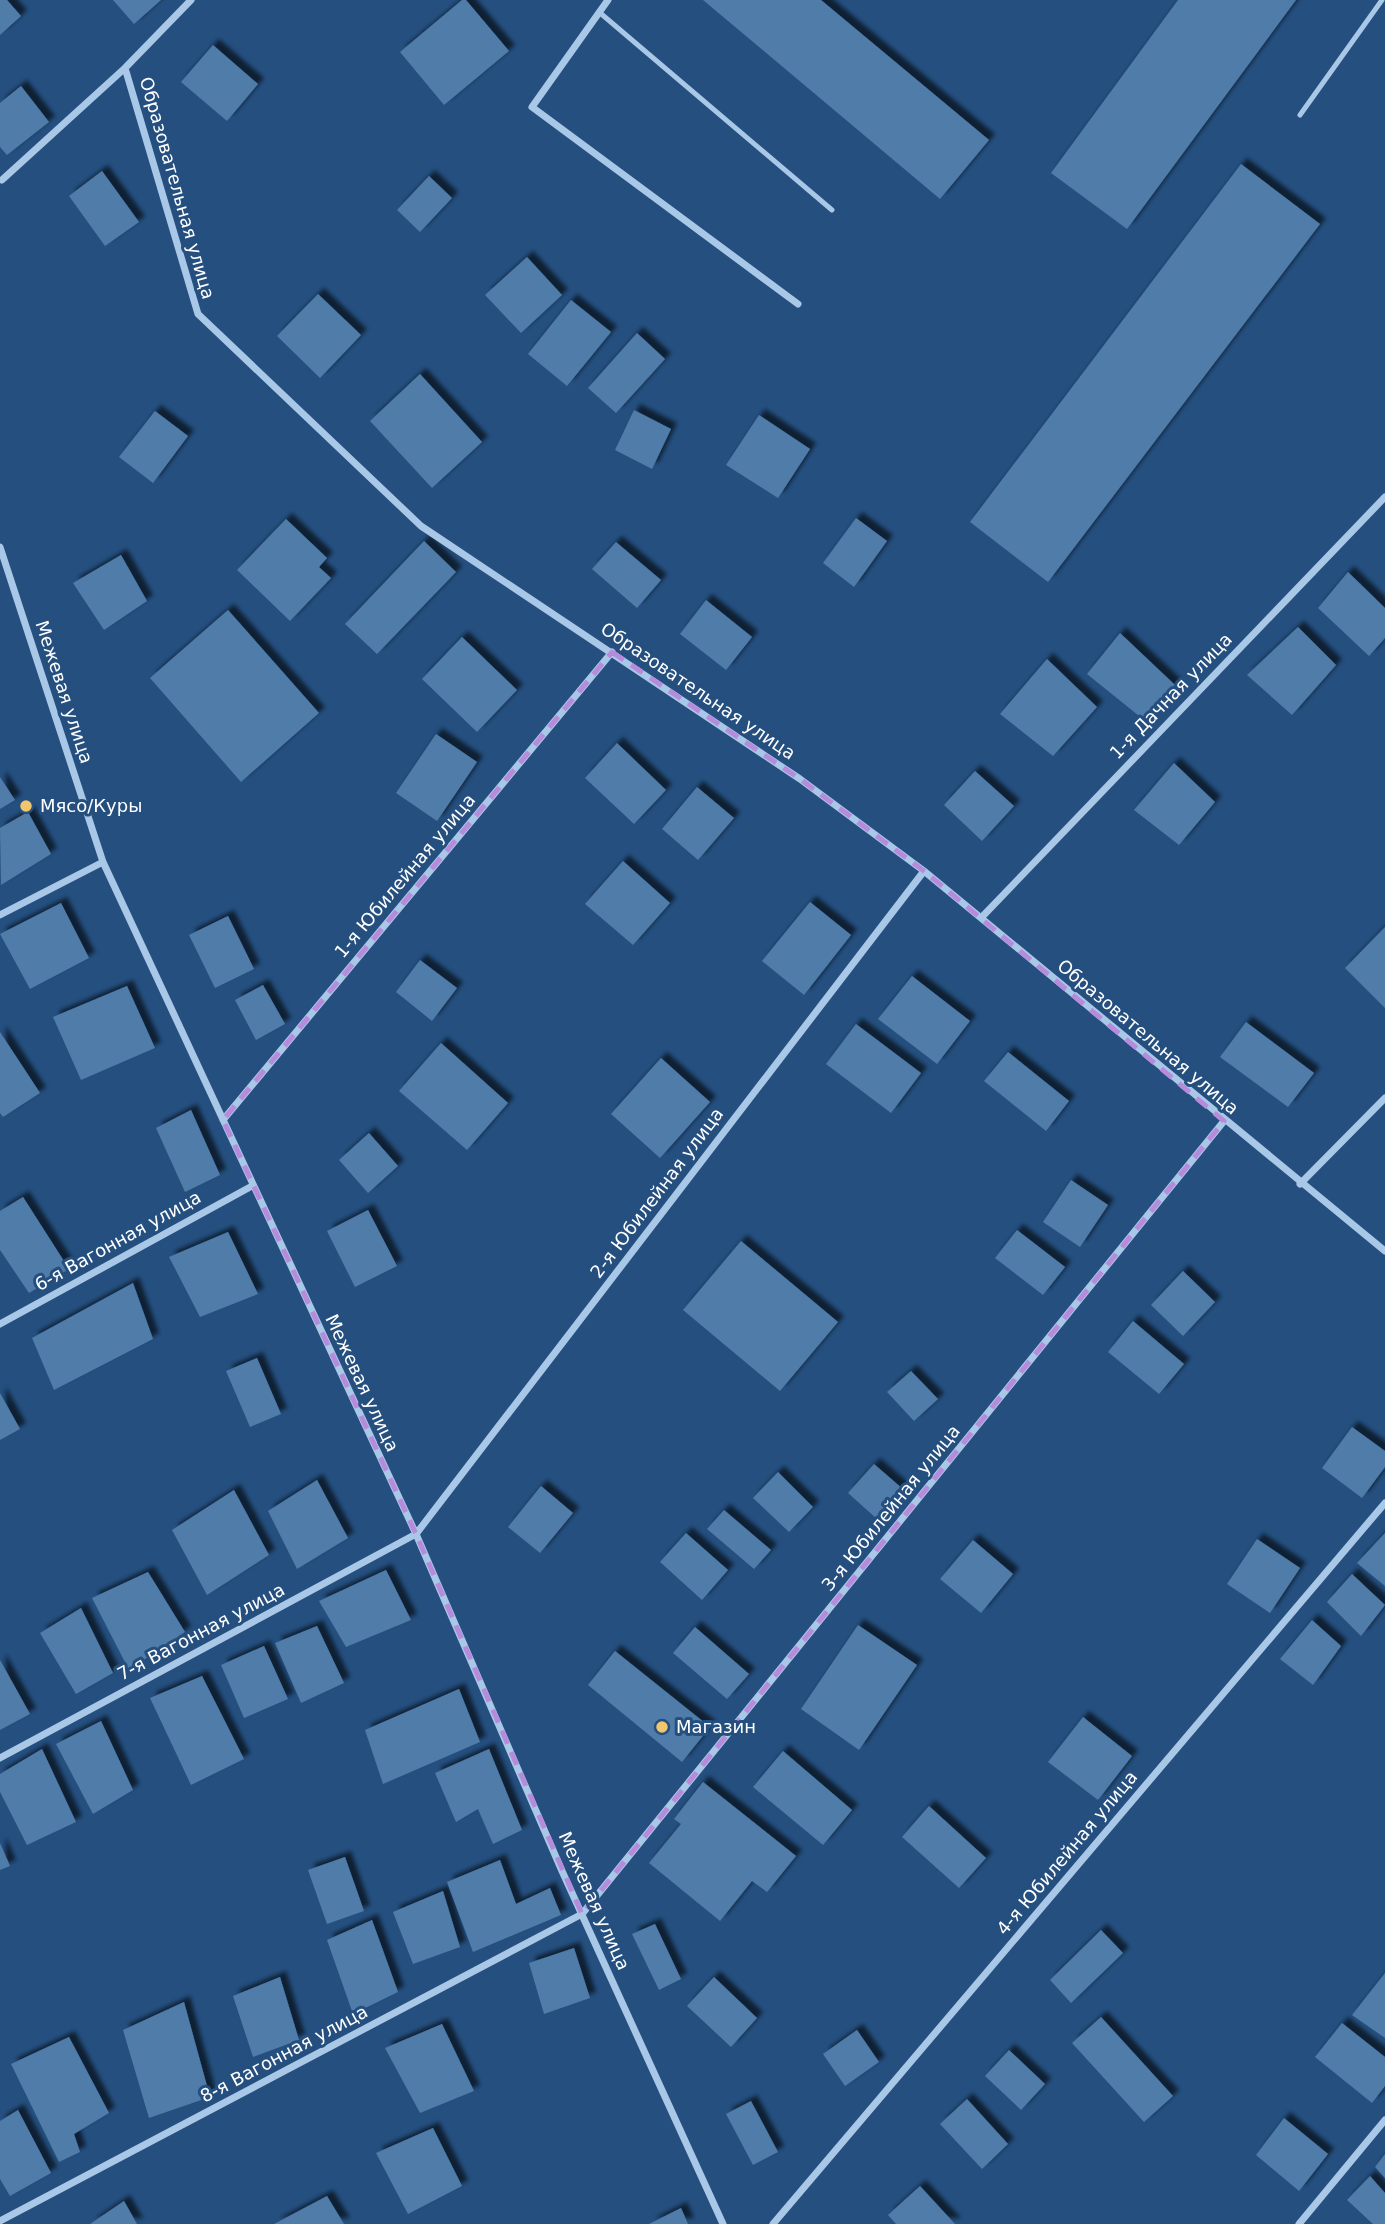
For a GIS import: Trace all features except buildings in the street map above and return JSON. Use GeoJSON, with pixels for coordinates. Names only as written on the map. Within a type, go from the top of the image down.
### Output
{"type":"FeatureCollection","features":[{"type":"Feature","properties":{"kind":"street","name":"Образовательная улица"},"geometry":{"type":"LineString","coordinates":[[2,180],[125,68],[191,0]]}},
{"type":"Feature","properties":{"kind":"street"},"geometry":{"type":"LineString","coordinates":[[608,0],[532,107],[798,304]]}},
{"type":"Feature","properties":{"kind":"street","name":"Образовательная улица"},"geometry":{"type":"LineString","coordinates":[[125,68],[198,314],[421,526],[800,779],[924,871],[1300,1184],[1385,1251]]}},
{"type":"Feature","properties":{"kind":"street","name":"1-я Дачная улица"},"geometry":{"type":"LineString","coordinates":[[981,918],[1385,497]]}},
{"type":"Feature","properties":{"kind":"street","name":"Межевая улица"},"geometry":{"type":"LineString","coordinates":[[0,547],[103,862],[416,1534],[582,1914],[723,2224]]}},
{"type":"Feature","properties":{"kind":"street","name":"1-я Юбилейная улица"},"geometry":{"type":"LineString","coordinates":[[223,1121],[612,652]]}},
{"type":"Feature","properties":{"kind":"street"},"geometry":{"type":"LineString","coordinates":[[0,915],[103,862]]}},
{"type":"Feature","properties":{"kind":"street","name":"2-я Юбилейная улица"},"geometry":{"type":"LineString","coordinates":[[416,1534],[924,871]]}},
{"type":"Feature","properties":{"kind":"street"},"geometry":{"type":"LineString","coordinates":[[1300,1184],[1385,1098]]}},
{"type":"Feature","properties":{"kind":"street","name":"3-я Юбилейная улица"},"geometry":{"type":"LineString","coordinates":[[582,1914],[1224,1121]]}},
{"type":"Feature","properties":{"kind":"street","name":"6-я Вагонная улица"},"geometry":{"type":"LineString","coordinates":[[0,1324],[252,1186]]}},
{"type":"Feature","properties":{"kind":"street","name":"4-я Юбилейная улица"},"geometry":{"type":"LineString","coordinates":[[773,2224],[1385,1503]]}},
{"type":"Feature","properties":{"kind":"street","name":"7-я Вагонная улица"},"geometry":{"type":"LineString","coordinates":[[0,1758],[416,1534]]}},
{"type":"Feature","properties":{"kind":"street","name":"8-я Вагонная улица"},"geometry":{"type":"LineString","coordinates":[[0,2221],[582,1914]]}},
{"type":"Feature","properties":{"kind":"street"},"geometry":{"type":"LineString","coordinates":[[1299,2224],[1385,2120]]}},
{"type":"Feature","properties":{"kind":"lane"},"geometry":{"type":"LineString","coordinates":[[1300,115],[1382,0]]}},
{"type":"Feature","properties":{"kind":"lane"},"geometry":{"type":"LineString","coordinates":[[599,12],[832,210]]}},
{"type":"Feature","properties":{"kind":"highlighted area"},"geometry":{"type":"Polygon","coordinates":[[[612,652],[800,779],[924,871],[1224,1121],[582,1914],[416,1534],[223,1120],[612,652]]]}},
{"type":"Feature","properties":{"kind":"place","name":"Мясо/Куры"},"geometry":{"type":"Point","coordinates":[26,806]}},
{"type":"Feature","properties":{"kind":"place","name":"Магазин"},"geometry":{"type":"Point","coordinates":[662,1727]}}]}
